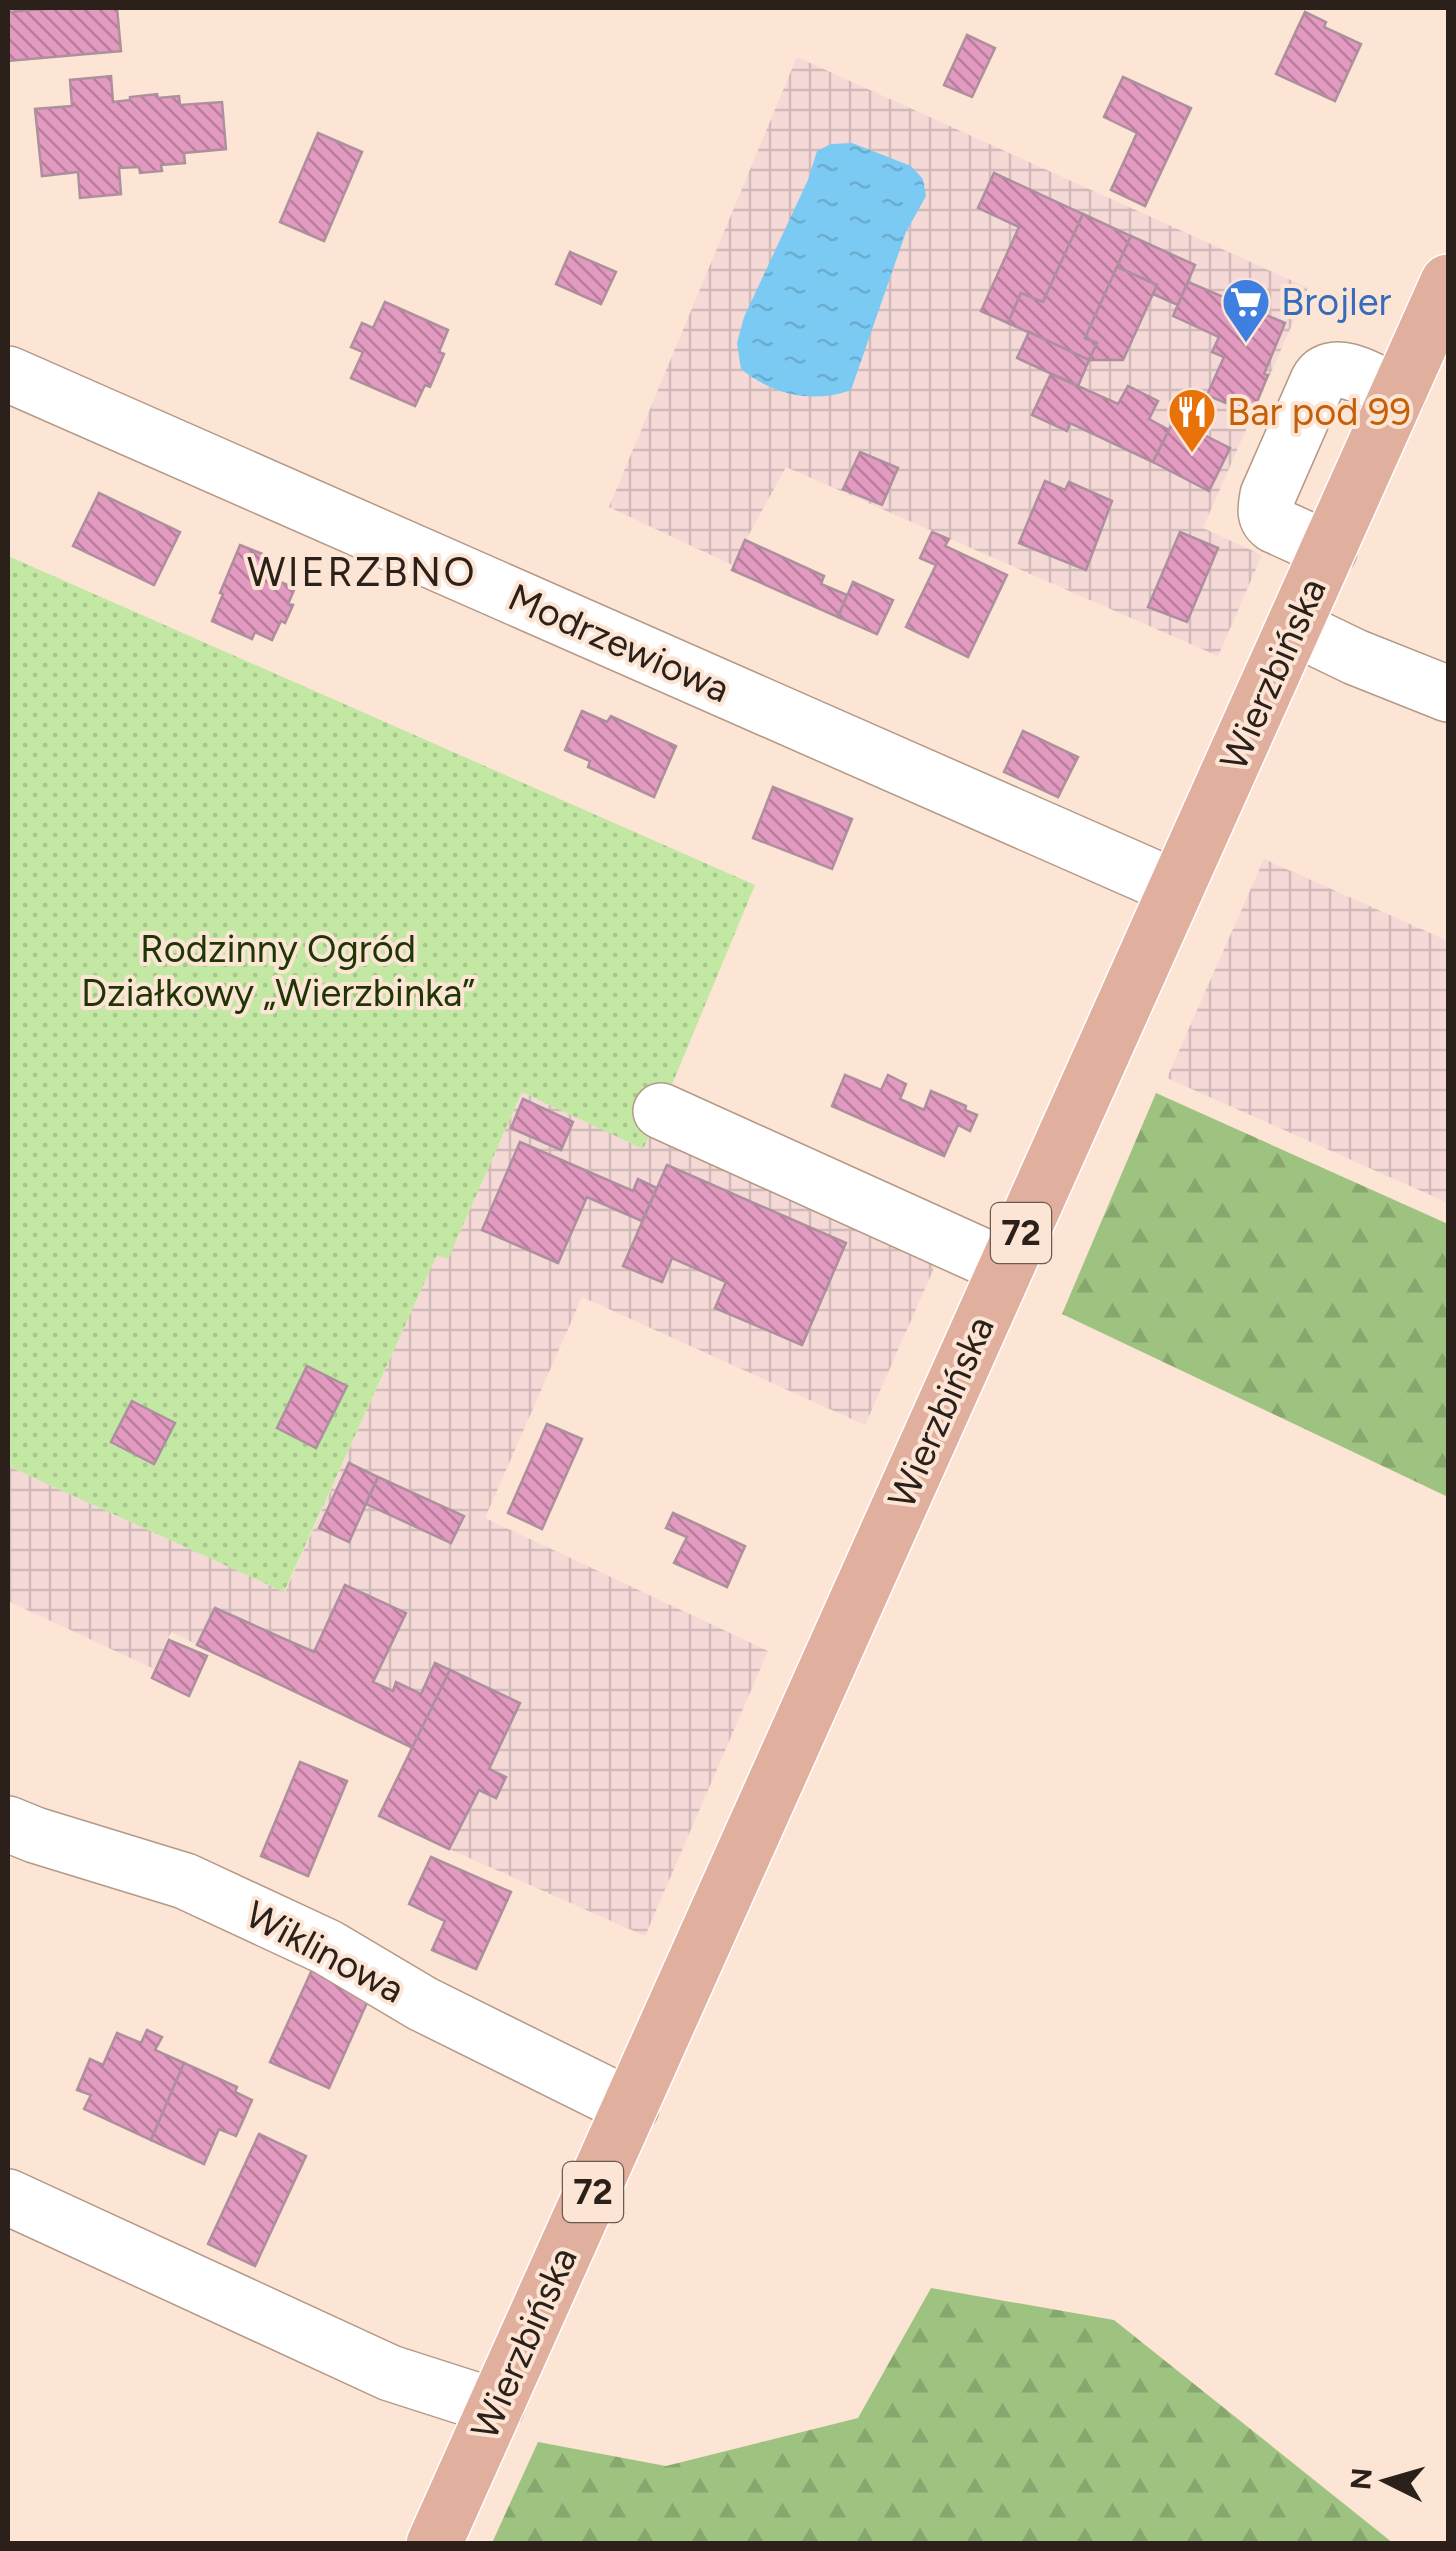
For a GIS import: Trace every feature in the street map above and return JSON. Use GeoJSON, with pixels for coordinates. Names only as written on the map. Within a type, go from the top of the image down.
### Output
{"type":"FeatureCollection","features":[{"type":"Feature","properties":{"kind":"main road","name":"Wierzbińska"},"geometry":{"type":"LineString","coordinates":[[434,2544],[1448,282]]}},
{"type":"Feature","properties":{"kind":"street"},"geometry":{"type":"LineString","coordinates":[[1329,550],[1274,525],[1265,510],[1310,398],[1321,374],[1332,368],[1398,394]]}},
{"type":"Feature","properties":{"kind":"street","name":"Modrzewiowa"},"geometry":{"type":"LineString","coordinates":[[8,374],[1176,888]]}},
{"type":"Feature","properties":{"kind":"street"},"geometry":{"type":"LineString","coordinates":[[1295,628],[1448,694]]}},
{"type":"Feature","properties":{"kind":"street"},"geometry":{"type":"LineString","coordinates":[[662,1110],[1006,1267]]}},
{"type":"Feature","properties":{"kind":"street","name":"Wiklinowa"},"geometry":{"type":"LineString","coordinates":[[8,1824],[184,1881],[327,1947],[423,2004],[631,2107]]}},
{"type":"Feature","properties":{"kind":"street"},"geometry":{"type":"LineString","coordinates":[[8,2196],[390,2373],[496,2407]]}},
{"type":"Feature","properties":{"kind":"shaded area","name":"Brojler"},"geometry":{"type":"Polygon","coordinates":[[[797,57],[1308,288],[1203,528],[1262,555],[1218,656],[786,467],[732,565],[609,507],[797,57]]]}},
{"type":"Feature","properties":{"kind":"shaded area"},"geometry":{"type":"Polygon","coordinates":[[[1264,859],[1448,941],[1448,1203],[1167,1078],[1264,859]]]}},
{"type":"Feature","properties":{"kind":"shaded area"},"geometry":{"type":"Polygon","coordinates":[[[522,1092],[643,1148],[653,1127],[941,1252],[865,1425],[582,1297],[485,1518],[768,1651],[645,1936],[377,1817],[412,1749],[171,1632],[154,1669],[8,1601],[8,1466],[285,1592],[437,1254],[448,1259],[522,1092]]]}},
{"type":"Feature","properties":{"kind":"green space","name":"Rodzinny Ogród Działkowy „Wierzbinka”"},"geometry":{"type":"Polygon","coordinates":[[[8,556],[755,885],[643,1149],[522,1092],[448,1259],[437,1255],[284,1592],[8,1466],[8,556]]]}},
{"type":"Feature","properties":{"kind":"green space"},"geometry":{"type":"Polygon","coordinates":[[[1156,1093],[1448,1224],[1448,1497],[1062,1314],[1156,1093]]]}},
{"type":"Feature","properties":{"kind":"green space"},"geometry":{"type":"Polygon","coordinates":[[[931,2288],[1114,2320],[1393,2543],[492,2543],[538,2442],[666,2466],[858,2418],[931,2288]]]}},
{"type":"Feature","properties":{"kind":"water"},"geometry":{"type":"Polygon","coordinates":[[[852,143],[911,166],[923,179],[926,196],[906,232],[851,390],[822,396],[780,391],[741,369],[737,343],[744,317],[808,180],[817,151],[831,144],[852,143]]]}},
{"type":"Feature","properties":{"kind":"building"},"geometry":{"type":"Polygon","coordinates":[[[117,8],[121,51],[8,61],[8,12],[117,8]]]}},
{"type":"Feature","properties":{"kind":"building"},"geometry":{"type":"Polygon","coordinates":[[[1305,12],[1326,22],[1324,27],[1361,44],[1335,101],[1276,74],[1305,12]]]}},
{"type":"Feature","properties":{"kind":"building"},"geometry":{"type":"Polygon","coordinates":[[[967,35],[995,48],[972,97],[944,85],[967,35]]]}},
{"type":"Feature","properties":{"kind":"building"},"geometry":{"type":"Polygon","coordinates":[[[111,76],[113,102],[157,94],[158,98],[179,96],[180,105],[222,102],[226,149],[184,153],[185,163],[161,165],[162,171],[140,173],[139,167],[119,168],[121,194],[80,198],[78,172],[42,176],[35,109],[72,106],[70,80],[111,76]]]}},
{"type":"Feature","properties":{"kind":"building"},"geometry":{"type":"Polygon","coordinates":[[[1123,77],[1191,108],[1145,206],[1111,190],[1137,133],[1104,117],[1123,77]]]}},
{"type":"Feature","properties":{"kind":"building"},"geometry":{"type":"Polygon","coordinates":[[[318,133],[362,152],[324,241],[280,222],[318,133]]]}},
{"type":"Feature","properties":{"kind":"building"},"geometry":{"type":"Polygon","coordinates":[[[994,173],[1083,214],[1043,302],[1021,293],[1008,323],[981,311],[1019,227],[978,208],[994,173]]]}},
{"type":"Feature","properties":{"kind":"building"},"geometry":{"type":"Polygon","coordinates":[[[1083,214],[1131,236],[1085,338],[1097,343],[1089,360],[1008,323],[1021,293],[1043,302],[1083,214]]]}},
{"type":"Feature","properties":{"kind":"building"},"geometry":{"type":"Polygon","coordinates":[[[1131,236],[1195,265],[1178,305],[1153,294],[1157,285],[1117,267],[1131,236]]]}},
{"type":"Feature","properties":{"kind":"building"},"geometry":{"type":"Polygon","coordinates":[[[570,252],[616,272],[601,304],[556,284],[570,252]]]}},
{"type":"Feature","properties":{"kind":"building"},"geometry":{"type":"Polygon","coordinates":[[[1117,267],[1157,285],[1123,360],[1089,360],[1097,343],[1085,338],[1117,267]]]}},
{"type":"Feature","properties":{"kind":"building","name":"Brojler"},"geometry":{"type":"Polygon","coordinates":[[[1188,282],[1285,323],[1252,414],[1207,395],[1224,357],[1212,352],[1219,337],[1173,316],[1188,282]]]}},
{"type":"Feature","properties":{"kind":"building"},"geometry":{"type":"Polygon","coordinates":[[[385,302],[448,330],[439,352],[444,354],[430,387],[425,385],[415,406],[351,378],[363,352],[351,347],[362,323],[373,328],[385,302]]]}},
{"type":"Feature","properties":{"kind":"building"},"geometry":{"type":"Polygon","coordinates":[[[1029,332],[1089,360],[1078,386],[1017,358],[1029,332]]]}},
{"type":"Feature","properties":{"kind":"building"},"geometry":{"type":"Polygon","coordinates":[[[1051,374],[1118,404],[1128,386],[1158,401],[1149,419],[1169,430],[1153,462],[1070,423],[1067,431],[1032,415],[1051,374]]]}},
{"type":"Feature","properties":{"kind":"building","name":"Bar pod 99"},"geometry":{"type":"Polygon","coordinates":[[[1174,420],[1230,448],[1209,491],[1153,462],[1174,420]]]}},
{"type":"Feature","properties":{"kind":"building"},"geometry":{"type":"Polygon","coordinates":[[[860,452],[898,468],[882,505],[843,489],[860,452]]]}},
{"type":"Feature","properties":{"kind":"building"},"geometry":{"type":"Polygon","coordinates":[[[1045,481],[1065,490],[1069,482],[1112,501],[1086,570],[1019,543],[1045,481]]]}},
{"type":"Feature","properties":{"kind":"building"},"geometry":{"type":"Polygon","coordinates":[[[99,493],[180,532],[154,585],[73,546],[99,493]]]}},
{"type":"Feature","properties":{"kind":"building"},"geometry":{"type":"Polygon","coordinates":[[[932,532],[949,539],[945,546],[1007,575],[968,657],[906,627],[936,565],[920,558],[932,532]]]}},
{"type":"Feature","properties":{"kind":"building","name":"Bar pod 99"},"geometry":{"type":"Polygon","coordinates":[[[1180,532],[1218,548],[1187,622],[1148,607],[1180,532]]]}},
{"type":"Feature","properties":{"kind":"building"},"geometry":{"type":"Polygon","coordinates":[[[745,540],[824,576],[821,584],[847,595],[838,617],[732,570],[745,540]]]}},
{"type":"Feature","properties":{"kind":"building"},"geometry":{"type":"Polygon","coordinates":[[[240,545],[265,555],[256,572],[295,588],[288,604],[293,605],[272,640],[255,632],[252,639],[212,621],[240,545]]]}},
{"type":"Feature","properties":{"kind":"building"},"geometry":{"type":"Polygon","coordinates":[[[853,582],[893,600],[877,634],[838,617],[853,582]]]}},
{"type":"Feature","properties":{"kind":"building"},"geometry":{"type":"Polygon","coordinates":[[[582,711],[607,722],[611,716],[676,746],[654,797],[588,767],[590,761],[565,750],[582,711]]]}},
{"type":"Feature","properties":{"kind":"building"},"geometry":{"type":"Polygon","coordinates":[[[1023,731],[1078,757],[1058,797],[1004,772],[1023,731]]]}},
{"type":"Feature","properties":{"kind":"building"},"geometry":{"type":"Polygon","coordinates":[[[773,787],[852,819],[832,869],[753,838],[773,787]]]}},
{"type":"Feature","properties":{"kind":"building"},"geometry":{"type":"Polygon","coordinates":[[[845,1075],[881,1090],[888,1075],[906,1084],[900,1099],[924,1110],[931,1091],[977,1115],[970,1131],[958,1125],[944,1156],[832,1106],[845,1075]]]}},
{"type":"Feature","properties":{"kind":"building"},"geometry":{"type":"Polygon","coordinates":[[[523,1099],[573,1122],[561,1150],[511,1128],[523,1099]]]}},
{"type":"Feature","properties":{"kind":"building"},"geometry":{"type":"Polygon","coordinates":[[[520,1142],[633,1191],[638,1179],[657,1188],[642,1221],[587,1197],[558,1263],[482,1230],[520,1142]]]}},
{"type":"Feature","properties":{"kind":"building"},"geometry":{"type":"Polygon","coordinates":[[[667,1165],[846,1243],[802,1345],[715,1308],[726,1282],[672,1258],[662,1282],[623,1266],[667,1165]]]}},
{"type":"Feature","properties":{"kind":"building"},"geometry":{"type":"Polygon","coordinates":[[[307,1366],[347,1386],[316,1448],[277,1428],[307,1366]]]}},
{"type":"Feature","properties":{"kind":"building"},"geometry":{"type":"Polygon","coordinates":[[[132,1401],[175,1423],[154,1464],[111,1442],[132,1401]]]}},
{"type":"Feature","properties":{"kind":"building"},"geometry":{"type":"Polygon","coordinates":[[[547,1424],[582,1439],[542,1529],[508,1513],[547,1424]]]}},
{"type":"Feature","properties":{"kind":"building"},"geometry":{"type":"Polygon","coordinates":[[[349,1463],[378,1477],[349,1542],[319,1528],[349,1463]]]}},
{"type":"Feature","properties":{"kind":"building"},"geometry":{"type":"Polygon","coordinates":[[[378,1477],[464,1516],[451,1543],[366,1504],[378,1477]]]}},
{"type":"Feature","properties":{"kind":"building"},"geometry":{"type":"Polygon","coordinates":[[[673,1513],[745,1546],[727,1587],[674,1563],[687,1537],[666,1528],[673,1513]]]}},
{"type":"Feature","properties":{"kind":"building"},"geometry":{"type":"Polygon","coordinates":[[[345,1585],[406,1613],[373,1682],[393,1691],[396,1682],[421,1694],[435,1663],[450,1670],[413,1748],[197,1645],[215,1608],[314,1652],[345,1585]]]}},
{"type":"Feature","properties":{"kind":"building"},"geometry":{"type":"Polygon","coordinates":[[[169,1640],[207,1656],[189,1696],[152,1678],[169,1640]]]}},
{"type":"Feature","properties":{"kind":"building"},"geometry":{"type":"Polygon","coordinates":[[[450,1670],[520,1703],[489,1769],[506,1777],[496,1798],[479,1790],[449,1849],[379,1816],[450,1670]]]}},
{"type":"Feature","properties":{"kind":"building"},"geometry":{"type":"Polygon","coordinates":[[[300,1762],[347,1781],[308,1876],[261,1856],[300,1762]]]}},
{"type":"Feature","properties":{"kind":"building"},"geometry":{"type":"Polygon","coordinates":[[[431,1857],[511,1892],[476,1969],[432,1950],[445,1921],[409,1904],[431,1857]]]}},
{"type":"Feature","properties":{"kind":"building"},"geometry":{"type":"Polygon","coordinates":[[[312,1970],[370,1996],[329,2088],[270,2062],[312,1970]]]}},
{"type":"Feature","properties":{"kind":"building"},"geometry":{"type":"Polygon","coordinates":[[[147,2030],[162,2037],[155,2050],[184,2063],[151,2140],[84,2109],[91,2095],[77,2090],[90,2059],[103,2065],[117,2033],[141,2043],[147,2030]]]}},
{"type":"Feature","properties":{"kind":"building"},"geometry":{"type":"Polygon","coordinates":[[[184,2063],[237,2087],[235,2092],[252,2100],[236,2136],[219,2129],[204,2164],[151,2140],[184,2063]]]}},
{"type":"Feature","properties":{"kind":"building"},"geometry":{"type":"Polygon","coordinates":[[[259,2134],[306,2156],[255,2266],[208,2244],[259,2134]]]}},
{"type":"Feature","properties":{"kind":"place","name":"Brojler"},"geometry":{"type":"Point","coordinates":[1246,344]}},
{"type":"Feature","properties":{"kind":"place","name":"Bar pod 99"},"geometry":{"type":"Point","coordinates":[1192,454]}},
{"type":"Feature","properties":{"kind":"district","name":"WIERZBNO"},"geometry":{"type":"Point","coordinates":[362,572]}}]}
